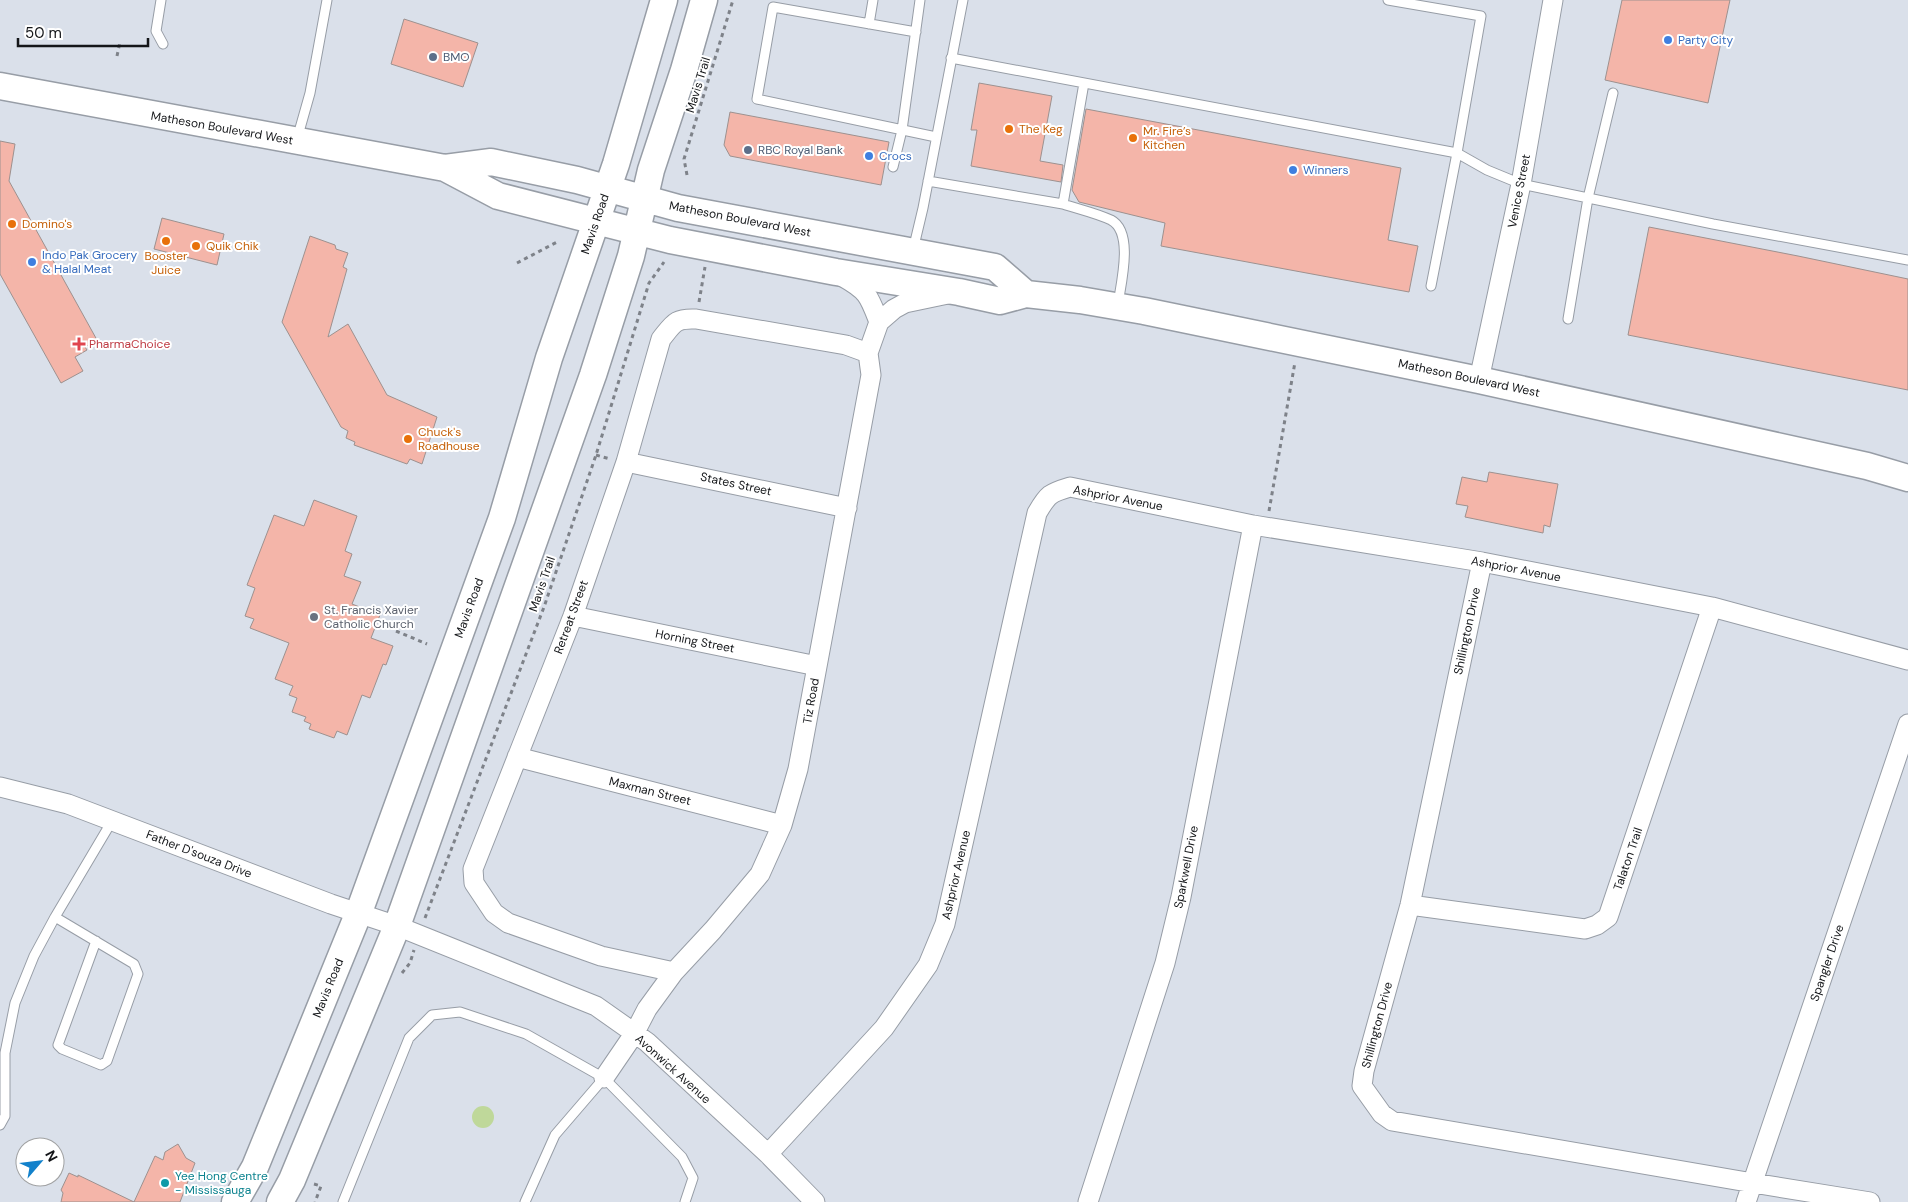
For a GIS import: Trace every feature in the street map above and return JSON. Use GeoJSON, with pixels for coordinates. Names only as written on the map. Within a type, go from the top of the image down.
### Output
{"type":"FeatureCollection","features":[{"type":"Feature","properties":{"kind":"street","name":"Mavis Road"},"geometry":{"type":"LineString","coordinates":[[235,1202],[255,1167],[359,912],[502,518],[549,358],[608,188],[664,0]]}},
{"type":"Feature","properties":{"kind":"street"},"geometry":{"type":"LineString","coordinates":[[280,1202],[292,1180],[397,926],[593,375],[631,256],[652,170],[704,0]]}},
{"type":"Feature","properties":{"kind":"street","name":"Venice Street"},"geometry":{"type":"LineString","coordinates":[[1479,380],[1521,184],[1554,0]]}},
{"type":"Feature","properties":{"kind":"street","name":"Matheson Boulevard West"},"geometry":{"type":"LineString","coordinates":[[0,86],[445,168],[498,196],[680,242],[1000,301],[1026,294],[1118,306],[1479,380],[1867,466],[1908,478]]}},
{"type":"Feature","properties":{"kind":"street","name":"Matheson Boulevard West"},"geometry":{"type":"LineString","coordinates":[[445,168],[491,162],[577,180],[678,208],[995,267],[1026,294]]}},
{"type":"Feature","properties":{"kind":"street"},"geometry":{"type":"LineString","coordinates":[[836,272],[860,286],[869,296],[879,322],[894,309],[905,303],[959,292]]}},
{"type":"Feature","properties":{"kind":"street","name":"Retreat Street"},"geometry":{"type":"LineString","coordinates":[[674,972],[601,956],[508,922],[494,913],[474,883],[473,870],[573,616],[626,462],[662,339],[673,324],[682,318],[696,318],[837,344],[868,352]]}},
{"type":"Feature","properties":{"kind":"street","name":"Tiz Road"},"geometry":{"type":"LineString","coordinates":[[604,1078],[634,1034],[647,1009],[674,972],[714,930],[760,874],[782,825],[798,769],[871,375],[868,352],[879,322]]}},
{"type":"Feature","properties":{"kind":"street","name":"States Street"},"geometry":{"type":"LineString","coordinates":[[626,462],[846,508]]}},
{"type":"Feature","properties":{"kind":"street","name":"Ashprior Avenue"},"geometry":{"type":"LineString","coordinates":[[768,1154],[884,1028],[928,965],[945,924],[1037,513],[1046,496],[1070,487],[1259,526],[1482,562],[1712,607],[1908,660]]}},
{"type":"Feature","properties":{"kind":"street","name":"Sparkwell Drive"},"geometry":{"type":"LineString","coordinates":[[1088,1202],[1165,963],[1181,896],[1259,526]]}},
{"type":"Feature","properties":{"kind":"street","name":"Shillington Drive"},"geometry":{"type":"LineString","coordinates":[[1482,562],[1410,905],[1364,1071],[1362,1086],[1382,1114],[1392,1121],[1753,1184]]}},
{"type":"Feature","properties":{"kind":"street","name":"Talaton Trail"},"geometry":{"type":"LineString","coordinates":[[1410,905],[1585,929],[1597,925],[1608,917],[1712,607]]}},
{"type":"Feature","properties":{"kind":"street","name":"Horning Street"},"geometry":{"type":"LineString","coordinates":[[573,616],[817,666]]}},
{"type":"Feature","properties":{"kind":"street","name":"Spangler Drive"},"geometry":{"type":"LineString","coordinates":[[1746,1202],[1908,724]]}},
{"type":"Feature","properties":{"kind":"street","name":"Maxman Street"},"geometry":{"type":"LineString","coordinates":[[517,757],[782,825]]}},
{"type":"Feature","properties":{"kind":"street","name":"Father D'souza Drive"},"geometry":{"type":"LineString","coordinates":[[0,787],[68,804],[330,904],[397,926]]}},
{"type":"Feature","properties":{"kind":"street","name":"Avonwick Avenue"},"geometry":{"type":"LineString","coordinates":[[397,926],[596,1006],[646,1042],[768,1154],[815,1202]]}},
{"type":"Feature","properties":{"kind":"street"},"geometry":{"type":"LineString","coordinates":[[1753,1184],[1870,1202]]}},
{"type":"Feature","properties":{"kind":"lane"},"geometry":{"type":"LineString","coordinates":[[161,0],[156,32],[163,44]]}},
{"type":"Feature","properties":{"kind":"lane"},"geometry":{"type":"LineString","coordinates":[[296,141],[310,93],[327,0]]}},
{"type":"Feature","properties":{"kind":"lane"},"geometry":{"type":"LineString","coordinates":[[869,24],[873,0]]}},
{"type":"Feature","properties":{"kind":"lane"},"geometry":{"type":"LineString","coordinates":[[893,167],[902,130],[920,0]]}},
{"type":"Feature","properties":{"kind":"lane"},"geometry":{"type":"LineString","coordinates":[[912,252],[928,181],[963,0]]}},
{"type":"Feature","properties":{"kind":"lane"},"geometry":{"type":"LineString","coordinates":[[1388,0],[1481,16],[1431,286]]}},
{"type":"Feature","properties":{"kind":"lane"},"geometry":{"type":"LineString","coordinates":[[916,32],[773,7],[757,99],[936,137]]}},
{"type":"Feature","properties":{"kind":"lane"},"geometry":{"type":"LineString","coordinates":[[952,58],[1457,153],[1487,170],[1521,184],[1713,224],[1908,260]]}},
{"type":"Feature","properties":{"kind":"lane"},"geometry":{"type":"LineString","coordinates":[[1063,204],[1084,83]]}},
{"type":"Feature","properties":{"kind":"lane"},"geometry":{"type":"LineString","coordinates":[[1568,319],[1588,198],[1613,93]]}},
{"type":"Feature","properties":{"kind":"lane"},"geometry":{"type":"LineString","coordinates":[[928,181],[1063,204],[1112,221],[1124,238],[1124,265],[1118,306]]}},
{"type":"Feature","properties":{"kind":"lane"},"geometry":{"type":"LineString","coordinates":[[0,1126],[4,1116],[5,1054],[15,1003],[34,956],[54,917],[112,821]]}},
{"type":"Feature","properties":{"kind":"lane"},"geometry":{"type":"LineString","coordinates":[[54,917],[96,941],[134,964],[138,974],[107,1061],[101,1065],[62,1050],[58,1045],[96,941]]}},
{"type":"Feature","properties":{"kind":"lane"},"geometry":{"type":"LineString","coordinates":[[343,1202],[409,1038],[432,1015],[460,1012],[526,1034],[604,1078],[682,1157],[693,1178],[685,1202]]}},
{"type":"Feature","properties":{"kind":"lane"},"geometry":{"type":"LineString","coordinates":[[525,1202],[555,1135],[604,1078]]}},
{"type":"Feature","properties":{"kind":"path","name":"Mavis Trail"},"geometry":{"type":"LineString","coordinates":[[688,175],[684,159],[733,0]]}},
{"type":"Feature","properties":{"kind":"path"},"geometry":{"type":"LineString","coordinates":[[117,56],[120,42]]}},
{"type":"Feature","properties":{"kind":"path"},"geometry":{"type":"LineString","coordinates":[[517,263],[559,241]]}},
{"type":"Feature","properties":{"kind":"path","name":"Mavis Trail"},"geometry":{"type":"LineString","coordinates":[[428,909],[544,607],[596,456],[649,283],[664,262]]}},
{"type":"Feature","properties":{"kind":"path"},"geometry":{"type":"LineString","coordinates":[[698,305],[705,264]]}},
{"type":"Feature","properties":{"kind":"path"},"geometry":{"type":"LineString","coordinates":[[1259,526],[1299,342]]}},
{"type":"Feature","properties":{"kind":"path"},"geometry":{"type":"LineString","coordinates":[[396,631],[427,644]]}},
{"type":"Feature","properties":{"kind":"path"},"geometry":{"type":"LineString","coordinates":[[313,1184],[321,1186],[315,1202]]}},
{"type":"Feature","properties":{"kind":"green space"},"geometry":{"type":"Polygon","coordinates":[[[483,1106],[491,1109],[494,1117],[491,1125],[483,1128],[475,1125],[472,1117],[475,1109],[483,1106]]]}},
{"type":"Feature","properties":{"kind":"building","name":"Party City"},"geometry":{"type":"Polygon","coordinates":[[[1622,0],[1730,0],[1708,103],[1605,80],[1622,0]]]}},
{"type":"Feature","properties":{"kind":"building","name":"BMO"},"geometry":{"type":"Polygon","coordinates":[[[404,19],[478,43],[463,87],[391,64],[404,19]]]}},
{"type":"Feature","properties":{"kind":"building"},"geometry":{"type":"Polygon","coordinates":[[[979,83],[1052,96],[1040,161],[1063,165],[1061,182],[971,166],[977,130],[971,130],[979,83]]]}},
{"type":"Feature","properties":{"kind":"building"},"geometry":{"type":"Polygon","coordinates":[[[1086,109],[1401,168],[1388,240],[1418,246],[1409,292],[1161,246],[1165,223],[1079,202],[1072,190],[1086,109]]]}},
{"type":"Feature","properties":{"kind":"building"},"geometry":{"type":"Polygon","coordinates":[[[730,112],[889,142],[881,185],[730,156],[724,145],[730,112]]]}},
{"type":"Feature","properties":{"kind":"building"},"geometry":{"type":"Polygon","coordinates":[[[0,141],[15,144],[9,181],[97,340],[85,347],[87,350],[75,357],[83,371],[61,383],[0,274],[0,141]]]}},
{"type":"Feature","properties":{"kind":"building"},"geometry":{"type":"Polygon","coordinates":[[[162,218],[224,234],[217,265],[154,249],[162,218]]]}},
{"type":"Feature","properties":{"kind":"building"},"geometry":{"type":"Polygon","coordinates":[[[1649,227],[1908,279],[1908,390],[1628,335],[1649,227]]]}},
{"type":"Feature","properties":{"kind":"building"},"geometry":{"type":"Polygon","coordinates":[[[310,236],[335,245],[336,249],[348,253],[343,267],[347,269],[328,337],[348,324],[387,395],[437,417],[422,464],[410,459],[407,464],[354,445],[355,442],[346,438],[348,431],[341,427],[282,322],[310,236]]]}},
{"type":"Feature","properties":{"kind":"building"},"geometry":{"type":"Polygon","coordinates":[[[1489,472],[1558,484],[1550,527],[1544,525],[1543,533],[1465,517],[1468,506],[1456,504],[1462,477],[1487,482],[1489,472]]]}},
{"type":"Feature","properties":{"kind":"building","name":"St. Francis Xavier Catholic Church"},"geometry":{"type":"Polygon","coordinates":[[[314,500],[357,516],[345,551],[352,554],[344,576],[361,582],[352,604],[380,615],[371,638],[393,646],[386,665],[383,664],[370,698],[362,695],[347,735],[337,731],[334,738],[309,729],[311,724],[304,721],[306,717],[292,712],[297,698],[289,695],[293,686],[275,679],[289,643],[250,628],[254,619],[245,616],[255,588],[247,585],[274,515],[304,526],[314,500]]]}},
{"type":"Feature","properties":{"kind":"building","name":"Yee Hong Centre - Mississauga"},"geometry":{"type":"Polygon","coordinates":[[[178,1144],[186,1158],[195,1163],[180,1202],[134,1202],[155,1156],[163,1160],[165,1152],[178,1144]]]}},
{"type":"Feature","properties":{"kind":"building"},"geometry":{"type":"Polygon","coordinates":[[[69,1173],[78,1177],[78,1175],[134,1202],[61,1202],[63,1193],[61,1190],[62,1187],[65,1187],[65,1182],[69,1173]]]}},
{"type":"Feature","properties":{"kind":"place","name":"Party City"},"geometry":{"type":"Point","coordinates":[1668,40]}},
{"type":"Feature","properties":{"kind":"place","name":"BMO"},"geometry":{"type":"Point","coordinates":[433,57]}},
{"type":"Feature","properties":{"kind":"place","name":"The Keg"},"geometry":{"type":"Point","coordinates":[1009,129]}},
{"type":"Feature","properties":{"kind":"place","name":"Mr. Fire’s Kitchen"},"geometry":{"type":"Point","coordinates":[1133,138]}},
{"type":"Feature","properties":{"kind":"place","name":"RBC Royal Bank"},"geometry":{"type":"Point","coordinates":[748,150]}},
{"type":"Feature","properties":{"kind":"place","name":"Crocs"},"geometry":{"type":"Point","coordinates":[869,156]}},
{"type":"Feature","properties":{"kind":"place","name":"Winners"},"geometry":{"type":"Point","coordinates":[1293,170]}},
{"type":"Feature","properties":{"kind":"place","name":"Domino's"},"geometry":{"type":"Point","coordinates":[12,224]}},
{"type":"Feature","properties":{"kind":"place","name":"Booster Juice"},"geometry":{"type":"Point","coordinates":[166,241]}},
{"type":"Feature","properties":{"kind":"place","name":"Quik Chik"},"geometry":{"type":"Point","coordinates":[196,246]}},
{"type":"Feature","properties":{"kind":"place","name":"Indo Pak Grocery & Halal Meat"},"geometry":{"type":"Point","coordinates":[32,262]}},
{"type":"Feature","properties":{"kind":"place","name":"PharmaChoice"},"geometry":{"type":"Point","coordinates":[79,344]}},
{"type":"Feature","properties":{"kind":"place","name":"Chuck's Roadhouse"},"geometry":{"type":"Point","coordinates":[408,439]}},
{"type":"Feature","properties":{"kind":"place","name":"St. Francis Xavier Catholic Church"},"geometry":{"type":"Point","coordinates":[314,617]}},
{"type":"Feature","properties":{"kind":"place","name":"Yee Hong Centre - Mississauga"},"geometry":{"type":"Point","coordinates":[165,1183]}}]}
